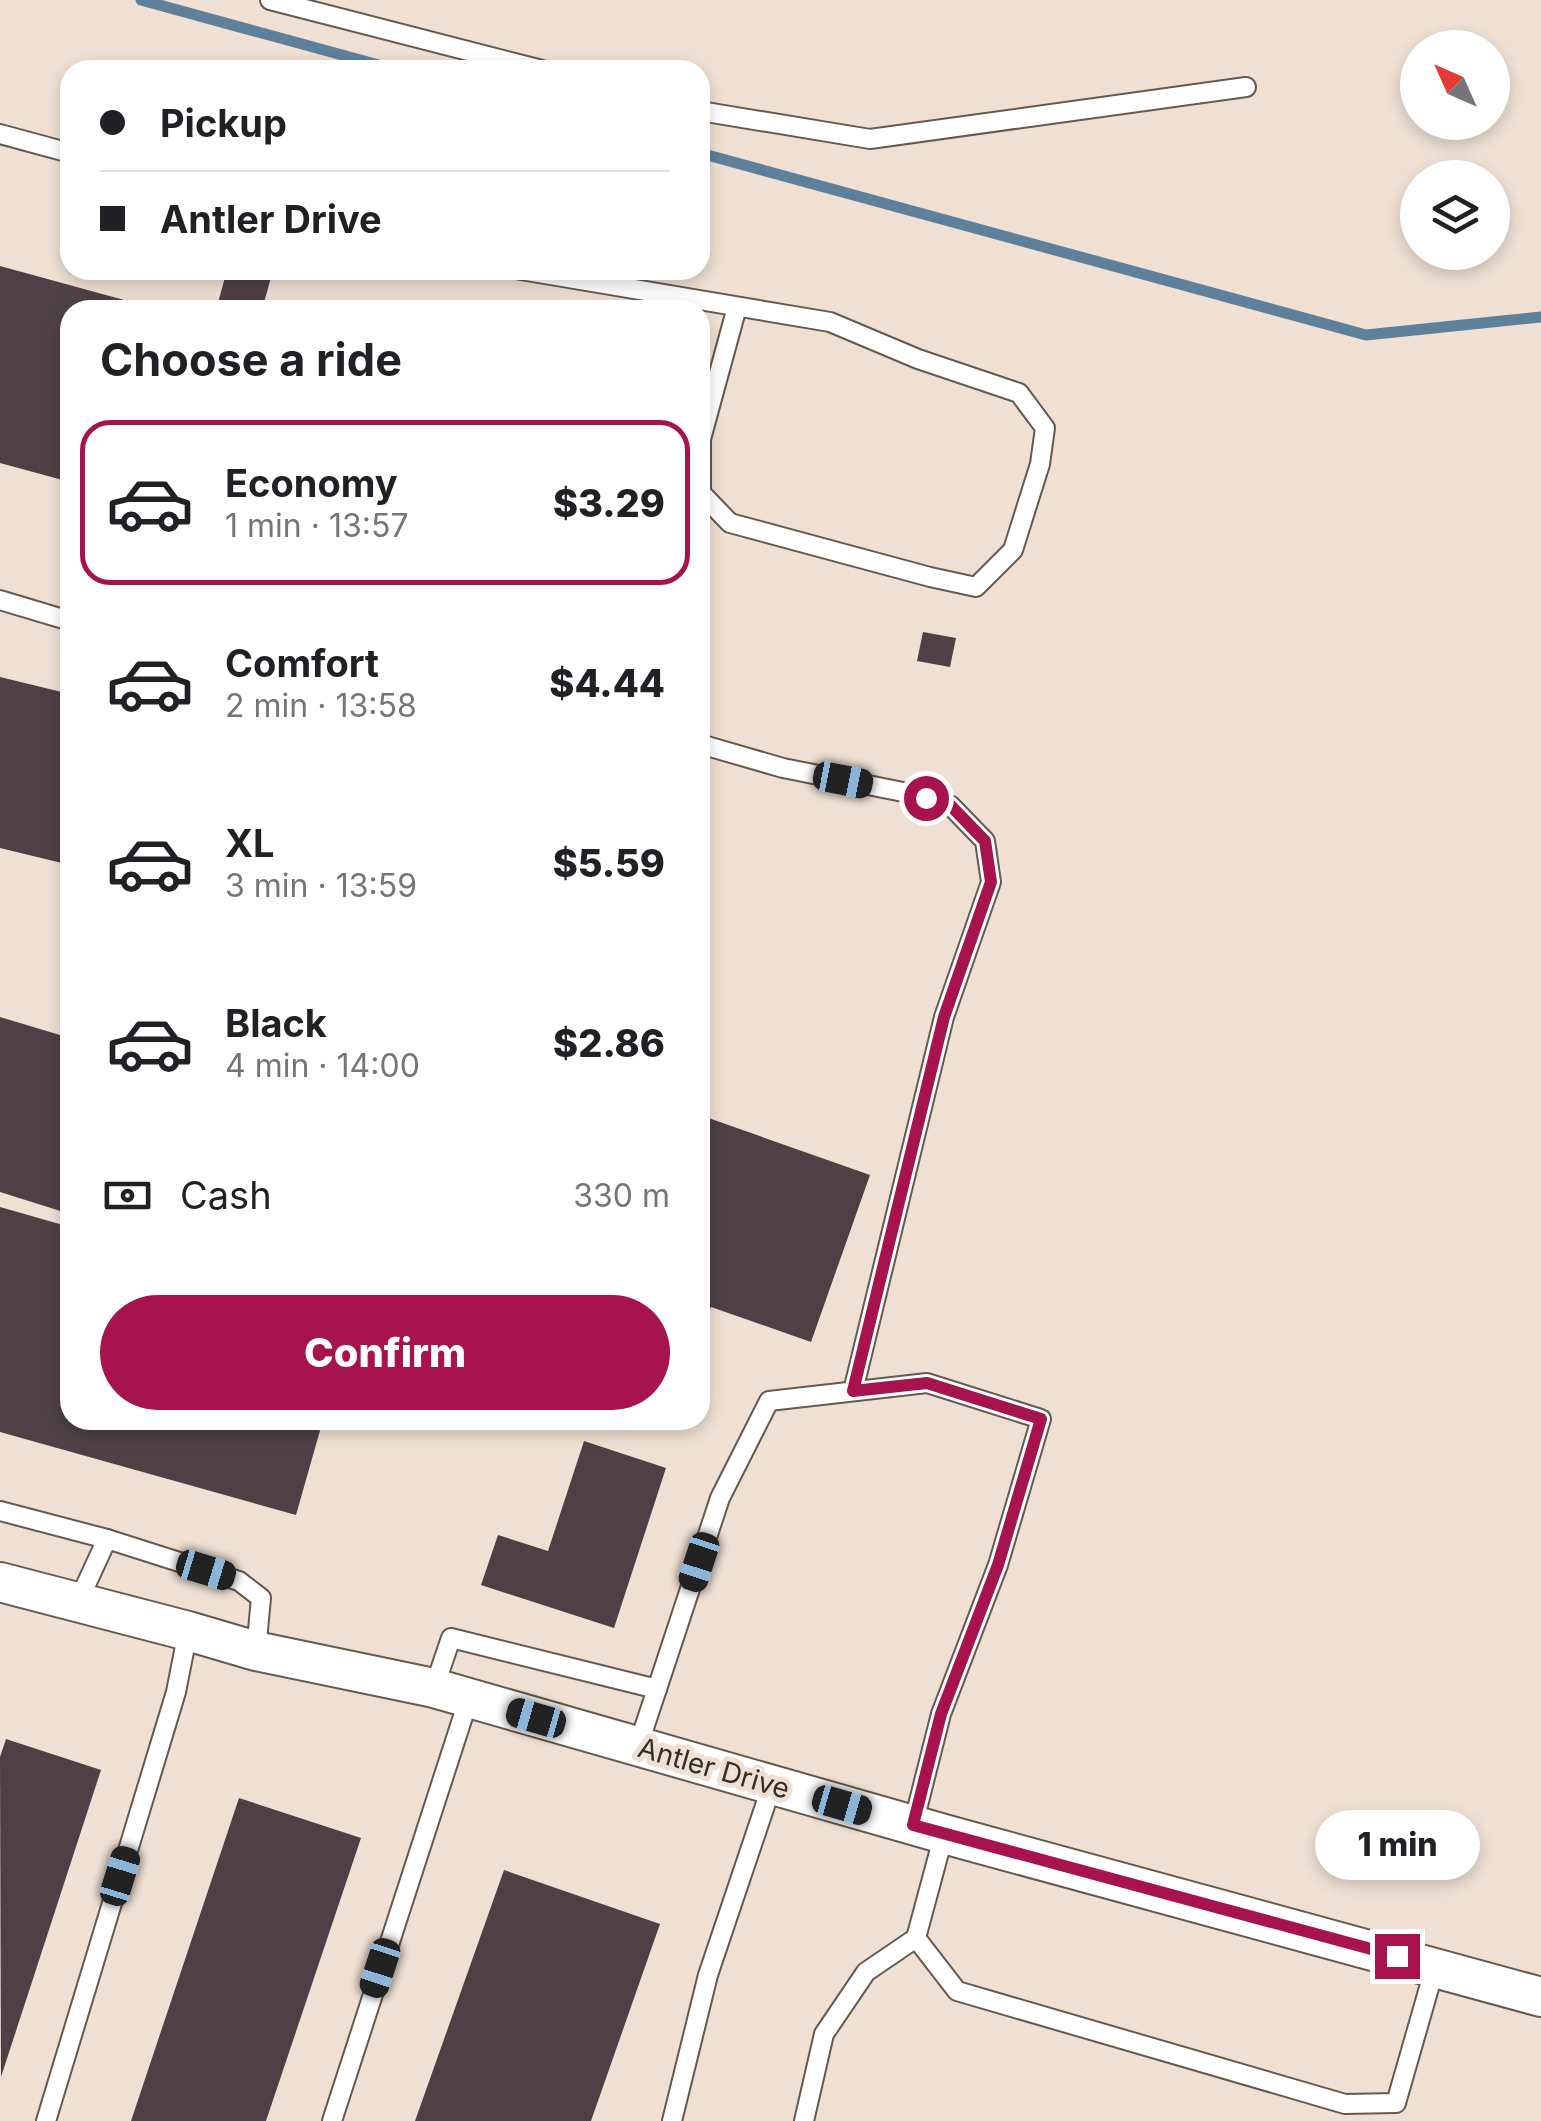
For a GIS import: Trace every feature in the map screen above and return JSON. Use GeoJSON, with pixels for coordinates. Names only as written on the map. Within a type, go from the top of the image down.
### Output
{"type":"FeatureCollection","features":[{"type":"Feature","properties":{"kind":"street","name":"Antler Drive"},"geometry":{"type":"LineString","coordinates":[[0,1582],[256,1651],[452,1693],[929,1830],[1541,1997]]}},
{"type":"Feature","properties":{"kind":"lane"},"geometry":{"type":"LineString","coordinates":[[270,0],[503,60]]}},
{"type":"Feature","properties":{"kind":"lane"},"geometry":{"type":"LineString","coordinates":[[710,113],[870,138],[1246,87]]}},
{"type":"Feature","properties":{"kind":"lane"},"geometry":{"type":"LineString","coordinates":[[0,134],[60,150]]}},
{"type":"Feature","properties":{"kind":"lane"},"geometry":{"type":"LineString","coordinates":[[580,280],[697,300]]}},
{"type":"Feature","properties":{"kind":"lane"},"geometry":{"type":"LineString","coordinates":[[710,302],[830,322],[1019,393],[1045,428],[1040,464],[1014,550],[976,587],[730,523],[710,502]]}},
{"type":"Feature","properties":{"kind":"lane"},"geometry":{"type":"LineString","coordinates":[[710,406],[738,307]]}},
{"type":"Feature","properties":{"kind":"lane"},"geometry":{"type":"LineString","coordinates":[[0,600],[60,619]]}},
{"type":"Feature","properties":{"kind":"lane"},"geometry":{"type":"LineString","coordinates":[[710,747],[784,768],[950,805],[985,841],[991,882],[944,1017],[853,1391]]}},
{"type":"Feature","properties":{"kind":"lane"},"geometry":{"type":"LineString","coordinates":[[638,1746],[720,1498],[769,1401],[927,1383],[1041,1419],[998,1565],[941,1714],[916,1938],[957,1991],[1345,2104],[1396,2103],[1435,1967]]}},
{"type":"Feature","properties":{"kind":"lane"},"geometry":{"type":"LineString","coordinates":[[0,1510],[239,1580],[261,1598],[256,1651]]}},
{"type":"Feature","properties":{"kind":"lane"},"geometry":{"type":"LineString","coordinates":[[78,1602],[107,1539]]}},
{"type":"Feature","properties":{"kind":"lane"},"geometry":{"type":"LineString","coordinates":[[46,2121],[176,1692],[188,1631]]}},
{"type":"Feature","properties":{"kind":"lane"},"geometry":{"type":"LineString","coordinates":[[332,2121],[452,1693],[452,1638],[656,1689]]}},
{"type":"Feature","properties":{"kind":"lane"},"geometry":{"type":"LineString","coordinates":[[672,2121],[708,1975],[772,1785]]}},
{"type":"Feature","properties":{"kind":"lane"},"geometry":{"type":"LineString","coordinates":[[804,2121],[824,2034],[866,1972],[916,1938]]}},
{"type":"Feature","properties":{"kind":"building"},"geometry":{"type":"Polygon","coordinates":[[[0,266],[124,300],[60,300],[60,479],[0,463],[0,266]]]}},
{"type":"Feature","properties":{"kind":"building"},"geometry":{"type":"Polygon","coordinates":[[[224,280],[270,280],[265,300],[219,300],[224,280]]]}},
{"type":"Feature","properties":{"kind":"building"},"geometry":{"type":"Polygon","coordinates":[[[923,632],[956,638],[950,667],[917,661],[923,632]]]}},
{"type":"Feature","properties":{"kind":"building"},"geometry":{"type":"Polygon","coordinates":[[[0,677],[60,692],[60,863],[0,848],[0,677]]]}},
{"type":"Feature","properties":{"kind":"building"},"geometry":{"type":"Polygon","coordinates":[[[0,1017],[60,1035],[60,1211],[0,1192],[0,1017]]]}},
{"type":"Feature","properties":{"kind":"building"},"geometry":{"type":"Polygon","coordinates":[[[710,1119],[870,1175],[811,1342],[711,1307],[710,1119]]]}},
{"type":"Feature","properties":{"kind":"building"},"geometry":{"type":"Polygon","coordinates":[[[0,1207],[60,1224],[60,1430],[320,1430],[296,1515],[0,1432],[0,1207]]]}},
{"type":"Feature","properties":{"kind":"building"},"geometry":{"type":"Polygon","coordinates":[[[584,1441],[666,1468],[614,1628],[481,1585],[498,1535],[548,1551],[584,1441]]]}},
{"type":"Feature","properties":{"kind":"building"},"geometry":{"type":"Polygon","coordinates":[[[6,1739],[101,1770],[1,2077],[0,1757],[6,1739]]]}},
{"type":"Feature","properties":{"kind":"building"},"geometry":{"type":"Polygon","coordinates":[[[239,1798],[361,1838],[266,2121],[131,2121],[239,1798]]]}},
{"type":"Feature","properties":{"kind":"building"},"geometry":{"type":"Polygon","coordinates":[[[504,1870],[660,1924],[591,2121],[415,2121],[504,1870]]]}},
{"type":"Feature","properties":{"kind":"waterway"},"geometry":{"type":"LineString","coordinates":[[141,0],[360,60]]}},
{"type":"Feature","properties":{"kind":"waterway"},"geometry":{"type":"LineString","coordinates":[[710,156],[1366,335],[1541,317]]}},
{"type":"Feature","properties":{"kind":"route"},"geometry":{"type":"LineString","coordinates":[[926,798],[950,805],[985,841],[991,882],[944,1017],[853,1391],[927,1383],[1041,1419],[998,1565],[941,1714],[913,1825],[1397,1956]]}}]}
